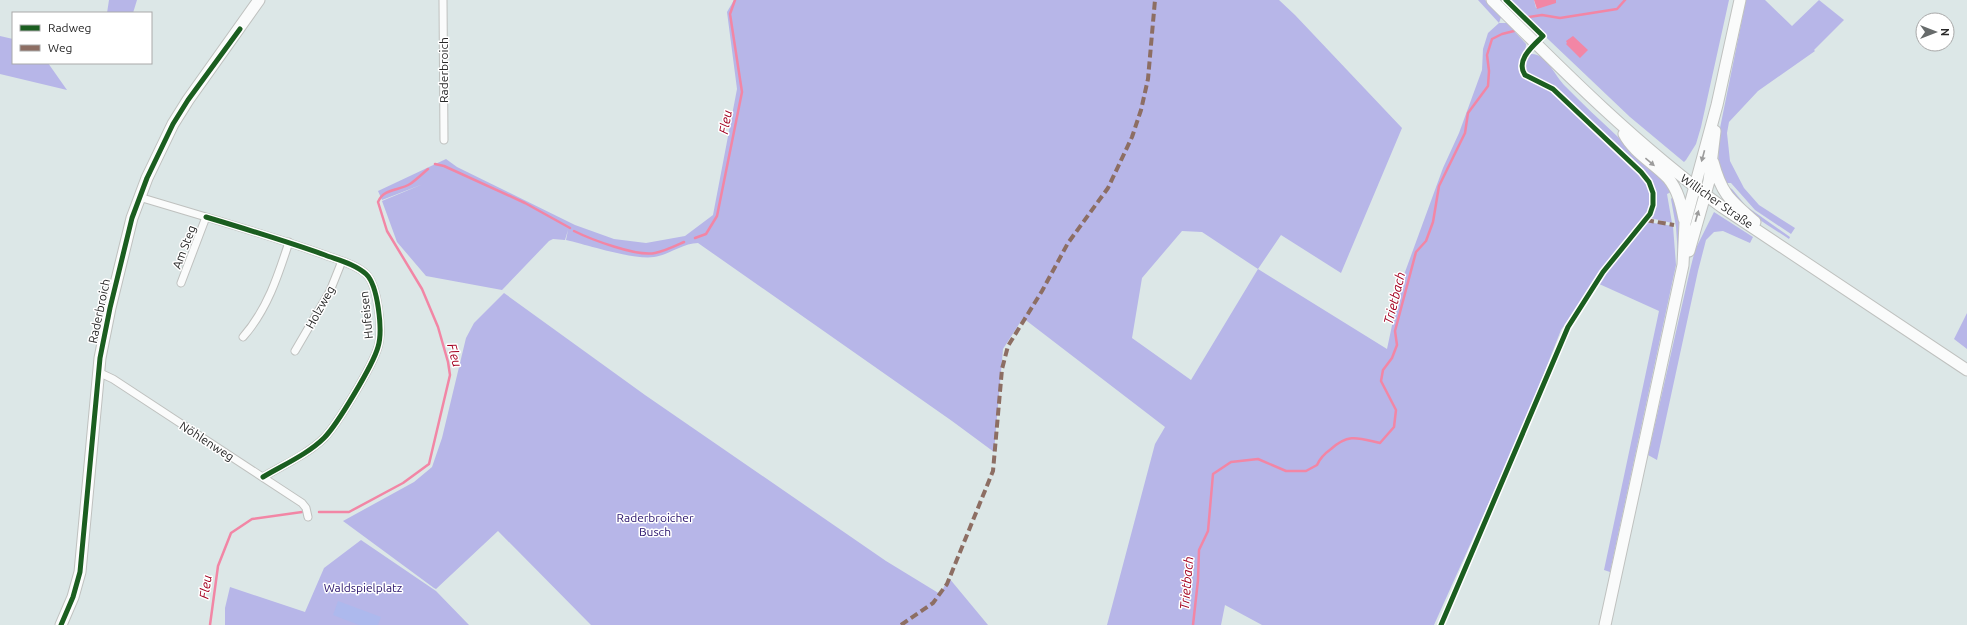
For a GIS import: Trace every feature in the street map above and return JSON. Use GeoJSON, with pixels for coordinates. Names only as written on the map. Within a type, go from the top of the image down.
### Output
{"type":"FeatureCollection","features":[{"type":"Feature","properties":{"kind":"main road","name":"Raderbroich"},"geometry":{"type":"LineString","coordinates":[[61,625],[73,597],[80,572],[98,372],[113,294],[129,229],[139,197],[159,151],[181,110],[258,0]]}},
{"type":"Feature","properties":{"kind":"main road","name":"Willicher Straße"},"geometry":{"type":"LineString","coordinates":[[1492,0],[1616,122],[1694,187],[1967,370]]}},
{"type":"Feature","properties":{"kind":"main road"},"geometry":{"type":"LineString","coordinates":[[1605,625],[1683,265],[1685,223],[1717,105],[1740,0]]}},
{"type":"Feature","properties":{"kind":"main road"},"geometry":{"type":"LineString","coordinates":[[1683,265],[1688,255],[1705,194],[1712,159],[1717,105]]}},
{"type":"Feature","properties":{"kind":"main road"},"geometry":{"type":"LineString","coordinates":[[1616,122],[1626,138],[1672,184],[1681,204],[1685,223]]}},
{"type":"Feature","properties":{"kind":"main road"},"geometry":{"type":"LineString","coordinates":[[1712,159],[1721,186],[1728,198],[1782,246]]}},
{"type":"Feature","properties":{"kind":"street","name":"Raderbroich"},"geometry":{"type":"LineString","coordinates":[[443,0],[444,140]]}},
{"type":"Feature","properties":{"kind":"street","name":"Am Steg"},"geometry":{"type":"LineString","coordinates":[[139,197],[206,217],[181,283]]}},
{"type":"Feature","properties":{"kind":"street","name":"Hufeisen"},"geometry":{"type":"LineString","coordinates":[[206,217],[289,242],[342,261],[363,271],[372,283],[380,331],[378,348],[329,433],[317,444],[263,477]]}},
{"type":"Feature","properties":{"kind":"street"},"geometry":{"type":"LineString","coordinates":[[243,337],[252,327],[275,286],[289,242]]}},
{"type":"Feature","properties":{"kind":"street","name":"Holzweg"},"geometry":{"type":"LineString","coordinates":[[295,352],[330,291],[342,261]]}},
{"type":"Feature","properties":{"kind":"street","name":"Nöhlenweg"},"geometry":{"type":"LineString","coordinates":[[98,372],[113,379],[302,503],[306,508],[308,517]]}},
{"type":"Feature","properties":{"kind":"green space"},"geometry":{"type":"Polygon","coordinates":[[[109,0],[137,0],[133,12],[107,12],[109,0]]]}},
{"type":"Feature","properties":{"kind":"green space"},"geometry":{"type":"Polygon","coordinates":[[[734,0],[1279,0],[1402,128],[1341,273],[1281,235],[1258,269],[1387,349],[1401,283],[1443,168],[1459,133],[1482,70],[1483,49],[1488,33],[1499,23],[1507,23],[1526,44],[1526,48],[1519,66],[1521,75],[1548,88],[1557,95],[1642,175],[1650,190],[1652,198],[1649,211],[1642,223],[1611,258],[1561,330],[1522,429],[1434,625],[1262,625],[1225,605],[1221,625],[1107,625],[1155,444],[1165,427],[1023,318],[1003,349],[994,452],[698,243],[687,245],[660,256],[634,256],[610,252],[566,240],[568,230],[565,240],[553,239],[549,241],[502,290],[426,276],[397,242],[382,201],[423,184],[382,200],[378,191],[446,159],[457,167],[575,225],[614,239],[646,243],[685,236],[713,215],[737,89],[727,12],[734,0]],[[1182,231],[1142,278],[1132,338],[1191,380],[1258,269],[1202,232],[1182,231]]]}},
{"type":"Feature","properties":{"kind":"green space"},"geometry":{"type":"Polygon","coordinates":[[[1478,0],[1485,0],[1501,17],[1499,23],[1478,0]]]}},
{"type":"Feature","properties":{"kind":"green space"},"geometry":{"type":"Polygon","coordinates":[[[1507,0],[1534,0],[1536,8],[1556,2],[1556,0],[1729,0],[1701,127],[1696,144],[1686,160],[1684,162],[1630,117],[1507,0]]]}},
{"type":"Feature","properties":{"kind":"green space"},"geometry":{"type":"Polygon","coordinates":[[[1746,0],[1765,0],[1792,26],[1819,0],[1844,20],[1814,50],[1815,51],[1758,91],[1729,122],[1727,133],[1730,161],[1744,188],[1759,205],[1795,228],[1791,234],[1755,210],[1731,183],[1723,183],[1718,162],[1720,128],[1746,0]]]}},
{"type":"Feature","properties":{"kind":"green space"},"geometry":{"type":"Polygon","coordinates":[[[0,36],[12,39],[12,64],[49,64],[67,90],[0,74],[0,36]]]}},
{"type":"Feature","properties":{"kind":"green space"},"geometry":{"type":"Polygon","coordinates":[[[1531,54],[1541,57],[1546,61],[1561,82],[1647,164],[1673,191],[1667,194],[1672,223],[1650,218],[1653,212],[1655,200],[1653,189],[1644,172],[1557,90],[1526,71],[1525,59],[1531,54]]]}},
{"type":"Feature","properties":{"kind":"green space"},"geometry":{"type":"Polygon","coordinates":[[[1728,187],[1732,189],[1746,206],[1790,237],[1789,239],[1748,210],[1740,203],[1728,187]]]}},
{"type":"Feature","properties":{"kind":"green space"},"geometry":{"type":"Polygon","coordinates":[[[1674,195],[1680,213],[1678,256],[1676,227],[1671,199],[1674,195]]]}},
{"type":"Feature","properties":{"kind":"green space"},"geometry":{"type":"Polygon","coordinates":[[[1714,212],[1753,237],[1750,243],[1723,231],[1714,232],[1706,240],[1657,460],[1648,455],[1690,270],[1695,250],[1714,212]]]}},
{"type":"Feature","properties":{"kind":"green space"},"geometry":{"type":"Polygon","coordinates":[[[1647,222],[1673,226],[1676,265],[1610,572],[1604,570],[1659,311],[1597,283],[1617,256],[1647,222]]]}},
{"type":"Feature","properties":{"kind":"green space","name":"Raderbroicher Busch"},"geometry":{"type":"Polygon","coordinates":[[[504,293],[645,395],[886,561],[940,594],[949,578],[988,625],[591,625],[498,531],[436,589],[434,588],[343,521],[414,482],[432,467],[442,438],[466,338],[474,323],[504,293]]]}},
{"type":"Feature","properties":{"kind":"green space"},"geometry":{"type":"Polygon","coordinates":[[[1967,313],[1967,349],[1954,339],[1967,313]]]}},
{"type":"Feature","properties":{"kind":"green space","name":"Waldspielplatz"},"geometry":{"type":"Polygon","coordinates":[[[361,540],[436,591],[469,625],[225,625],[225,608],[230,587],[305,612],[324,568],[361,540]]]}},
{"type":"Feature","properties":{"kind":"shaded area"},"geometry":{"type":"Polygon","coordinates":[[[1534,0],[1556,0],[1556,3],[1537,9],[1534,0]]]}},
{"type":"Feature","properties":{"kind":"shaded area"},"geometry":{"type":"Polygon","coordinates":[[[1573,36],[1588,50],[1580,58],[1566,44],[1566,41],[1573,36]]]}},
{"type":"Feature","properties":{"kind":"shaded area"},"geometry":{"type":"Polygon","coordinates":[[[338,601],[381,617],[378,625],[359,625],[333,615],[338,601]]]}},
{"type":"Feature","properties":{"kind":"waterway","name":"Fleu"},"geometry":{"type":"LineString","coordinates":[[695,238],[706,234],[717,216],[742,92],[730,14],[735,0]]}},
{"type":"Feature","properties":{"kind":"waterway","name":"Trietbach"},"geometry":{"type":"LineString","coordinates":[[1529,17],[1542,15],[1560,18],[1617,9],[1625,0]]}},
{"type":"Feature","properties":{"kind":"waterway","name":"Trietbach"},"geometry":{"type":"LineString","coordinates":[[1193,625],[1198,580],[1199,550],[1208,531],[1213,474],[1231,462],[1258,459],[1286,471],[1306,471],[1317,465],[1324,454],[1337,444],[1354,438],[1380,443],[1394,427],[1396,410],[1381,381],[1383,370],[1392,358],[1397,345],[1395,331],[1416,252],[1426,241],[1433,222],[1439,186],[1465,133],[1468,113],[1488,86],[1489,71],[1487,55],[1492,39],[1502,34],[1514,31]]}},
{"type":"Feature","properties":{"kind":"waterway","name":"Fleu"},"geometry":{"type":"LineString","coordinates":[[435,164],[444,166],[525,203],[570,228]]}},
{"type":"Feature","properties":{"kind":"waterway","name":"Fleu"},"geometry":{"type":"LineString","coordinates":[[319,512],[349,512],[403,483],[429,464],[450,375],[448,362],[438,327],[422,289],[387,231],[378,202],[384,194],[410,184],[428,169]]}},
{"type":"Feature","properties":{"kind":"waterway","name":"Fleu"},"geometry":{"type":"LineString","coordinates":[[574,231],[626,250],[647,254],[662,251],[684,242]]}},
{"type":"Feature","properties":{"kind":"waterway","name":"Fleu"},"geometry":{"type":"LineString","coordinates":[[210,625],[218,566],[231,533],[252,519],[302,512]]}},
{"type":"Feature","properties":{"kind":"marked path"},"geometry":{"type":"LineString","coordinates":[[901,625],[933,603],[947,584],[993,471],[1002,369],[1008,346],[1042,291],[1068,243],[1108,188],[1132,137],[1141,110],[1148,79],[1155,0]]}},
{"type":"Feature","properties":{"kind":"marked path"},"geometry":{"type":"LineString","coordinates":[[1646,220],[1674,225]]}},
{"type":"Feature","properties":{"kind":"cycle path"},"geometry":{"type":"LineString","coordinates":[[1441,625],[1568,327],[1603,272],[1650,214],[1653,205],[1653,193],[1649,182],[1641,172],[1553,89],[1525,75],[1522,69],[1522,64],[1526,54],[1543,36],[1506,0]]}},
{"type":"Feature","properties":{"kind":"cycle path"},"geometry":{"type":"LineString","coordinates":[[61,625],[73,597],[80,572],[100,358],[110,308],[132,218],[147,178],[173,124],[188,100],[240,29]]}},
{"type":"Feature","properties":{"kind":"cycle path"},"geometry":{"type":"LineString","coordinates":[[206,217],[296,245],[352,265],[366,274],[374,288],[380,320],[379,340],[375,356],[362,380],[330,431],[318,444],[263,477]]}}]}
